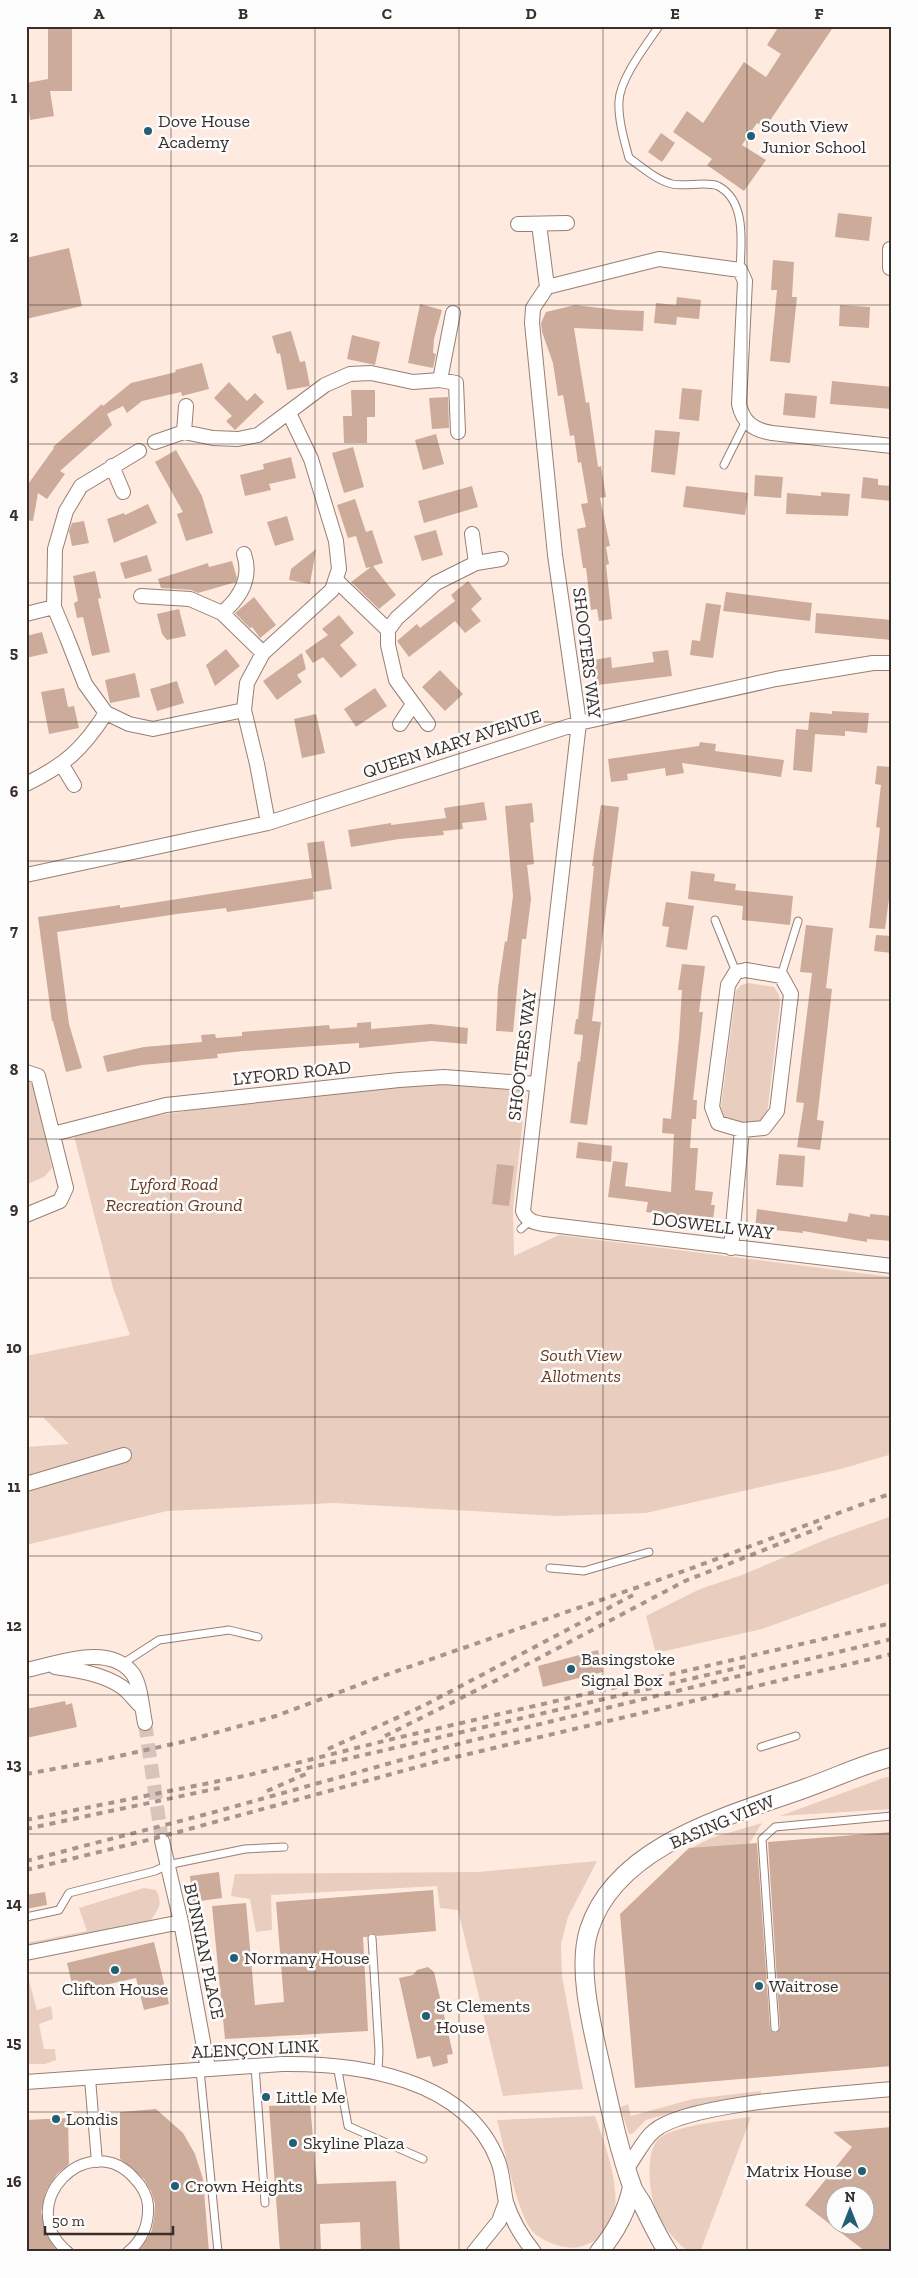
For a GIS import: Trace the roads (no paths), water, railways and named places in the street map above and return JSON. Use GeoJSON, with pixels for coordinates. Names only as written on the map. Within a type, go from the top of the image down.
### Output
{"type":"FeatureCollection","features":[{"type":"Feature","properties":{"kind":"street"},"geometry":{"type":"LineString","coordinates":[[518,224],[567,222]]}},
{"type":"Feature","properties":{"kind":"street"},"geometry":{"type":"LineString","coordinates":[[539,224],[547,287],[659,259],[740,270],[745,281],[739,404],[741,414],[746,421],[759,431],[772,434],[892,446]]}},
{"type":"Feature","properties":{"kind":"street","name":"SHOOTERS WAY"},"geometry":{"type":"LineString","coordinates":[[525,1225],[524,1211],[537,1084],[579,722],[556,555],[532,323],[526,310],[547,287]]}},
{"type":"Feature","properties":{"kind":"street"},"geometry":{"type":"LineString","coordinates":[[440,380],[453,313]]}},
{"type":"Feature","properties":{"kind":"street"},"geometry":{"type":"LineString","coordinates":[[155,442],[184,432],[212,438],[238,439],[258,435],[325,385],[350,374],[372,373],[413,382],[440,380],[456,383],[458,432]]}},
{"type":"Feature","properties":{"kind":"street"},"geometry":{"type":"LineString","coordinates":[[184,432],[186,406]]}},
{"type":"Feature","properties":{"kind":"street"},"geometry":{"type":"LineString","coordinates":[[268,823],[244,710],[247,683],[263,653],[332,590],[337,581],[339,569],[336,541],[311,459],[289,413]]}},
{"type":"Feature","properties":{"kind":"street"},"geometry":{"type":"LineString","coordinates":[[139,451],[81,486],[66,511],[55,549],[54,606],[85,684],[106,713],[129,724],[153,728],[244,710]]}},
{"type":"Feature","properties":{"kind":"street"},"geometry":{"type":"LineString","coordinates":[[112,466],[123,492]]}},
{"type":"Feature","properties":{"kind":"street"},"geometry":{"type":"LineString","coordinates":[[472,534],[476,564]]}},
{"type":"Feature","properties":{"kind":"street"},"geometry":{"type":"LineString","coordinates":[[222,612],[239,595],[248,576],[248,565],[244,554]]}},
{"type":"Feature","properties":{"kind":"street"},"geometry":{"type":"LineString","coordinates":[[428,724],[396,680],[388,645],[388,630],[397,618],[436,583],[476,564],[501,560]]}},
{"type":"Feature","properties":{"kind":"street"},"geometry":{"type":"LineString","coordinates":[[337,581],[388,630]]}},
{"type":"Feature","properties":{"kind":"street"},"geometry":{"type":"LineString","coordinates":[[141,596],[190,599],[222,612],[263,653]]}},
{"type":"Feature","properties":{"kind":"street"},"geometry":{"type":"LineString","coordinates":[[26,614],[54,606]]}},
{"type":"Feature","properties":{"kind":"street","name":"QUEEN MARY AVENUE"},"geometry":{"type":"LineString","coordinates":[[26,875],[268,823],[579,722],[776,679],[873,663],[892,663]]}},
{"type":"Feature","properties":{"kind":"street"},"geometry":{"type":"LineString","coordinates":[[400,724],[413,704]]}},
{"type":"Feature","properties":{"kind":"street"},"geometry":{"type":"LineString","coordinates":[[26,784],[62,765],[87,742],[106,713]]}},
{"type":"Feature","properties":{"kind":"street"},"geometry":{"type":"LineString","coordinates":[[62,765],[74,785]]}},
{"type":"Feature","properties":{"kind":"street"},"geometry":{"type":"LineString","coordinates":[[746,970],[781,976],[791,994],[777,1111],[764,1128],[742,1130],[718,1123],[712,1107],[728,985],[736,972],[746,970]]}},
{"type":"Feature","properties":{"kind":"street"},"geometry":{"type":"LineString","coordinates":[[26,1072],[38,1076],[66,1188],[60,1201],[26,1215]]}},
{"type":"Feature","properties":{"kind":"street","name":"LYFORD ROAD"},"geometry":{"type":"LineString","coordinates":[[53,1134],[166,1105],[316,1089],[444,1077],[537,1084]]}},
{"type":"Feature","properties":{"kind":"street"},"geometry":{"type":"LineString","coordinates":[[730,1248],[742,1130]]}},
{"type":"Feature","properties":{"kind":"street","name":"DOSWELL WAY"},"geometry":{"type":"LineString","coordinates":[[525,1225],[543,1224],[892,1266]]}},
{"type":"Feature","properties":{"kind":"street"},"geometry":{"type":"LineString","coordinates":[[26,1484],[124,1455]]}},
{"type":"Feature","properties":{"kind":"street"},"geometry":{"type":"LineString","coordinates":[[26,1670],[92,1657],[108,1659],[121,1664],[133,1675],[145,1723]]}},
{"type":"Feature","properties":{"kind":"street"},"geometry":{"type":"LineString","coordinates":[[48,1666],[100,1676],[122,1688],[142,1707]]}},
{"type":"Feature","properties":{"kind":"street","name":"BASING VIEW"},"geometry":{"type":"LineString","coordinates":[[668,2252],[655,2232],[632,2187],[612,2114],[600,2062],[586,1982],[584,1964],[588,1932],[601,1904],[624,1874],[645,1858],[683,1835],[892,1757]]}},
{"type":"Feature","properties":{"kind":"street","name":"BUNNIAN PLACE"},"geometry":{"type":"LineString","coordinates":[[162,1841],[181,1922],[204,2070]]}},
{"type":"Feature","properties":{"kind":"street"},"geometry":{"type":"LineString","coordinates":[[26,1953],[181,1922]]}},
{"type":"Feature","properties":{"kind":"street","name":"ALENÇON LINK"},"geometry":{"type":"LineString","coordinates":[[26,2082],[282,2064],[337,2065],[378,2072],[402,2079],[435,2094],[454,2106],[472,2121],[488,2141],[498,2161],[506,2202],[521,2236],[534,2252]]}},
{"type":"Feature","properties":{"kind":"street"},"geometry":{"type":"LineString","coordinates":[[90,2078],[97,2162]]}},
{"type":"Feature","properties":{"kind":"street"},"geometry":{"type":"LineString","coordinates":[[627,2168],[654,2130],[678,2119],[721,2108],[892,2089]]}},
{"type":"Feature","properties":{"kind":"street"},"geometry":{"type":"LineString","coordinates":[[68,2252],[60,2245],[52,2231],[48,2215],[49,2199],[56,2184],[67,2172],[81,2165],[97,2162],[114,2164],[129,2172],[140,2185],[147,2200],[148,2217],[144,2233],[128,2252]]}},
{"type":"Feature","properties":{"kind":"street"},"geometry":{"type":"LineString","coordinates":[[599,2252],[623,2216],[632,2187]]}},
{"type":"Feature","properties":{"kind":"street"},"geometry":{"type":"LineString","coordinates":[[474,2252],[499,2221],[506,2202]]}},
{"type":"Feature","properties":{"kind":"lane"},"geometry":{"type":"LineString","coordinates":[[659,26],[633,64],[619,99],[623,134],[629,158],[652,174],[672,184],[717,186],[733,200],[742,232],[740,270]]}},
{"type":"Feature","properties":{"kind":"lane"},"geometry":{"type":"LineString","coordinates":[[724,465],[746,421]]}},
{"type":"Feature","properties":{"kind":"lane"},"geometry":{"type":"LineString","coordinates":[[716,920],[736,972]]}},
{"type":"Feature","properties":{"kind":"lane"},"geometry":{"type":"LineString","coordinates":[[781,976],[798,921]]}},
{"type":"Feature","properties":{"kind":"lane"},"geometry":{"type":"LineString","coordinates":[[550,1568],[584,1571],[649,1552]]}},
{"type":"Feature","properties":{"kind":"lane"},"geometry":{"type":"LineString","coordinates":[[121,1664],[159,1640],[229,1630],[258,1637]]}},
{"type":"Feature","properties":{"kind":"lane"},"geometry":{"type":"LineString","coordinates":[[760,1747],[796,1736]]}},
{"type":"Feature","properties":{"kind":"lane"},"geometry":{"type":"LineString","coordinates":[[775,2028],[762,1839],[775,1827],[892,1816]]}},
{"type":"Feature","properties":{"kind":"lane"},"geometry":{"type":"LineString","coordinates":[[26,1917],[60,1910],[69,1893],[155,1871],[167,1865],[245,1849],[284,1846]]}},
{"type":"Feature","properties":{"kind":"lane"},"geometry":{"type":"LineString","coordinates":[[372,1938],[379,2051],[378,2072]]}},
{"type":"Feature","properties":{"kind":"lane"},"geometry":{"type":"LineString","coordinates":[[337,2065],[348,2126],[423,2160]]}},
{"type":"Feature","properties":{"kind":"lane"},"geometry":{"type":"LineString","coordinates":[[255,2066],[264,2203]]}},
{"type":"Feature","properties":{"kind":"lane"},"geometry":{"type":"LineString","coordinates":[[204,2070],[218,2252]]}},
{"type":"Feature","properties":{"kind":"tunnel"},"geometry":{"type":"LineString","coordinates":[[145,1723],[162,1841]]}},
{"type":"Feature","properties":{"kind":"railway"},"geometry":{"type":"LineString","coordinates":[[26,1774],[92,1762],[182,1742],[276,1716],[380,1677],[687,1570],[892,1493]]}},
{"type":"Feature","properties":{"kind":"railway"},"geometry":{"type":"LineString","coordinates":[[385,1736],[507,1675],[685,1581],[822,1527]]}},
{"type":"Feature","properties":{"kind":"railway"},"geometry":{"type":"LineString","coordinates":[[328,1749],[423,1706],[633,1595]]}},
{"type":"Feature","properties":{"kind":"railway"},"geometry":{"type":"LineString","coordinates":[[26,1820],[249,1775],[388,1740],[892,1623]]}},
{"type":"Feature","properties":{"kind":"railway"},"geometry":{"type":"LineString","coordinates":[[26,1861],[211,1813],[466,1742],[892,1639]]}},
{"type":"Feature","properties":{"kind":"railway"},"geometry":{"type":"LineString","coordinates":[[26,1870],[156,1838],[443,1760],[892,1654]]}},
{"type":"Feature","properties":{"kind":"railway"},"geometry":{"type":"LineString","coordinates":[[295,1771],[750,1665]]}},
{"type":"Feature","properties":{"kind":"railway"},"geometry":{"type":"LineString","coordinates":[[267,1791],[308,1773]]}},
{"type":"Feature","properties":{"kind":"railway"},"geometry":{"type":"LineString","coordinates":[[26,1829],[224,1787]]}},
{"type":"Feature","properties":{"kind":"place","name":"Dove House Academy"},"geometry":{"type":"Point","coordinates":[148,131]}},
{"type":"Feature","properties":{"kind":"place","name":"South View Junior School"},"geometry":{"type":"Point","coordinates":[751,136]}},
{"type":"Feature","properties":{"kind":"place","name":"Basingstoke Signal Box"},"geometry":{"type":"Point","coordinates":[571,1669]}},
{"type":"Feature","properties":{"kind":"place","name":"Normany House"},"geometry":{"type":"Point","coordinates":[234,1958]}},
{"type":"Feature","properties":{"kind":"place","name":"Clifton House"},"geometry":{"type":"Point","coordinates":[115,1970]}},
{"type":"Feature","properties":{"kind":"place","name":"Waitrose"},"geometry":{"type":"Point","coordinates":[759,1986]}},
{"type":"Feature","properties":{"kind":"place","name":"St Clements House"},"geometry":{"type":"Point","coordinates":[426,2016]}},
{"type":"Feature","properties":{"kind":"place","name":"Little Me"},"geometry":{"type":"Point","coordinates":[266,2097]}},
{"type":"Feature","properties":{"kind":"place","name":"Londis"},"geometry":{"type":"Point","coordinates":[56,2119]}},
{"type":"Feature","properties":{"kind":"place","name":"Skyline Plaza"},"geometry":{"type":"Point","coordinates":[293,2143]}},
{"type":"Feature","properties":{"kind":"place","name":"Matrix House"},"geometry":{"type":"Point","coordinates":[862,2171]}},
{"type":"Feature","properties":{"kind":"place","name":"Crown Heights"},"geometry":{"type":"Point","coordinates":[175,2186]}},
{"type":"Feature","properties":{"kind":"park label","name":"Lyford Road Recreation Ground"},"geometry":{"type":"Point","coordinates":[174,1194]}},
{"type":"Feature","properties":{"kind":"park label","name":"South View Allotments"},"geometry":{"type":"Point","coordinates":[581,1365]}}]}
